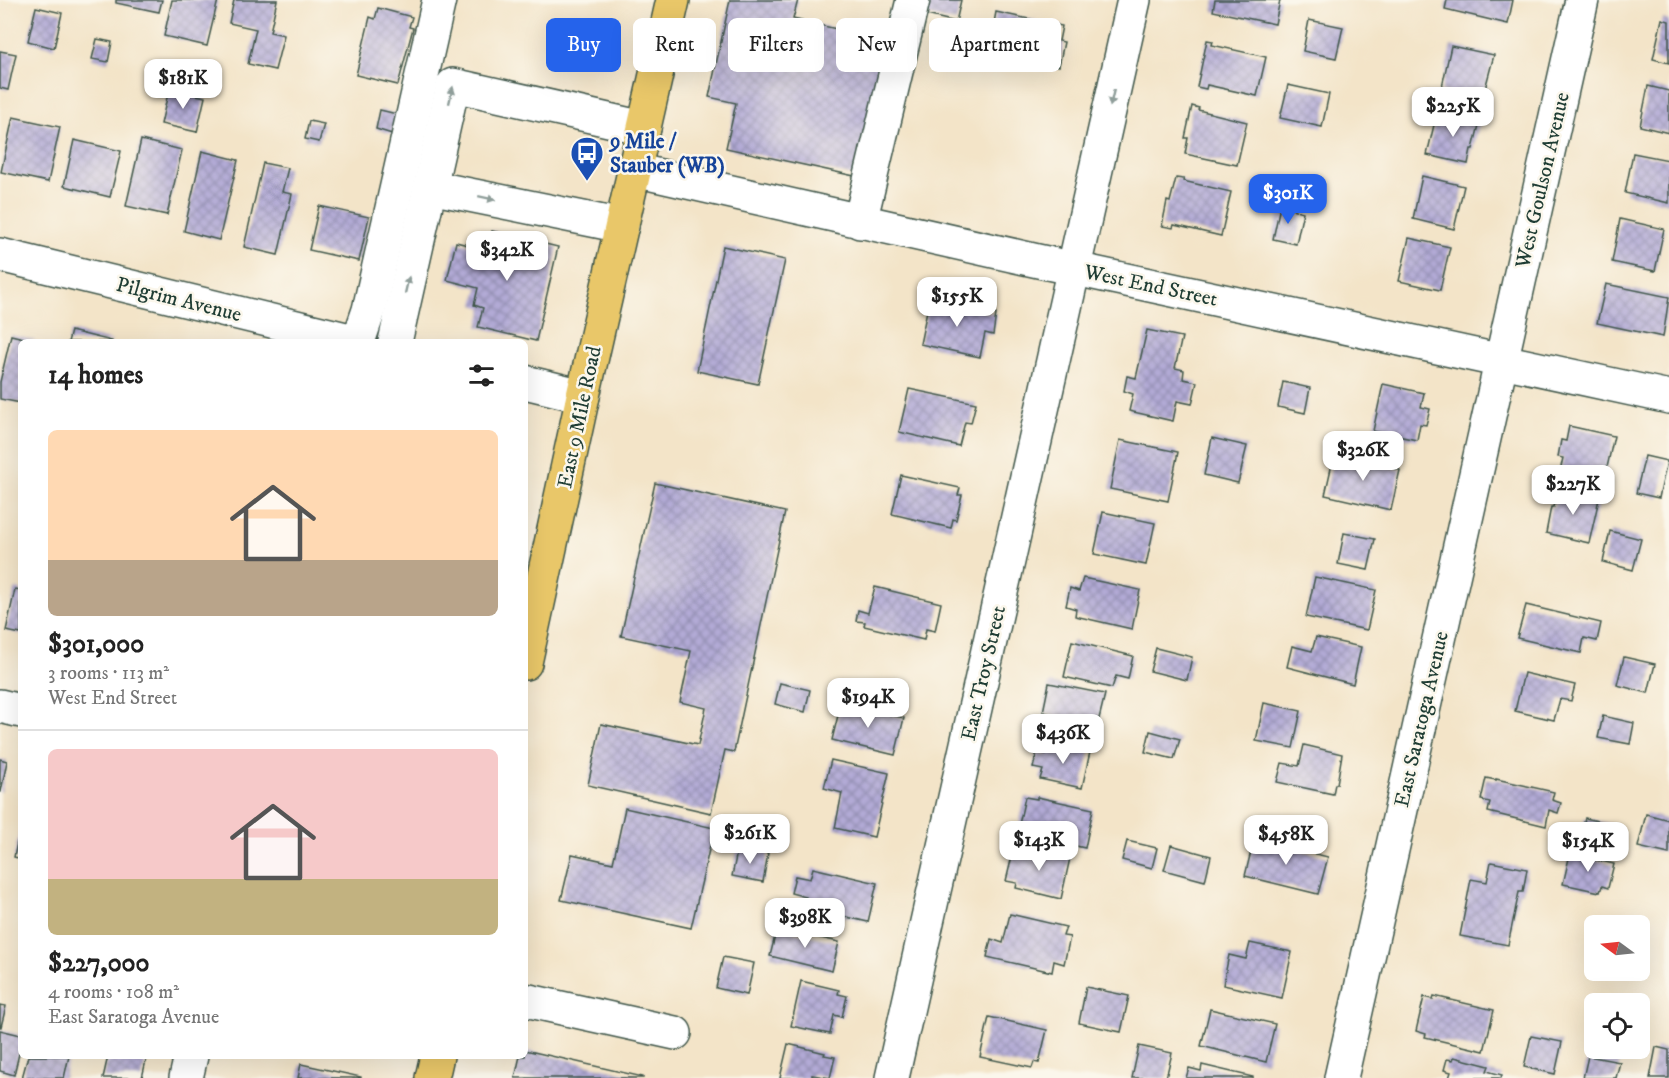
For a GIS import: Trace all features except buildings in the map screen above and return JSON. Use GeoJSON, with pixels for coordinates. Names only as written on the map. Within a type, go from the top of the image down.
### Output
{"type":"FeatureCollection","features":[{"type":"Feature","properties":{"kind":"main road","name":"East 9 Mile Road"},"geometry":{"type":"LineString","coordinates":[[528,649],[673,0]]}},
{"type":"Feature","properties":{"kind":"main road"},"geometry":{"type":"LineString","coordinates":[[432,1078],[436,1059]]}},
{"type":"Feature","properties":{"kind":"street"},"geometry":{"type":"LineString","coordinates":[[359,339],[369,310],[439,0]]}},
{"type":"Feature","properties":{"kind":"street"},"geometry":{"type":"LineString","coordinates":[[860,222],[913,0]]}},
{"type":"Feature","properties":{"kind":"street","name":"East Troy Street"},"geometry":{"type":"LineString","coordinates":[[892,1078],[1134,0]]}},
{"type":"Feature","properties":{"kind":"street","name":"West Goulson Avenue"},"geometry":{"type":"LineString","coordinates":[[1501,360],[1582,0]]}},
{"type":"Feature","properties":{"kind":"street"},"geometry":{"type":"LineString","coordinates":[[396,339],[453,85],[644,128]]}},
{"type":"Feature","properties":{"kind":"street","name":"West End Street"},"geometry":{"type":"LineString","coordinates":[[634,171],[1074,269],[1669,397]]}},
{"type":"Feature","properties":{"kind":"street"},"geometry":{"type":"LineString","coordinates":[[430,187],[622,226]]}},
{"type":"Feature","properties":{"kind":"street","name":"Pilgrim Avenue"},"geometry":{"type":"LineString","coordinates":[[0,255],[346,339]]}},
{"type":"Feature","properties":{"kind":"street","name":"East Saratoga Avenue"},"geometry":{"type":"LineString","coordinates":[[1341,1078],[1501,360]]}},
{"type":"Feature","properties":{"kind":"street"},"geometry":{"type":"LineString","coordinates":[[528,383],[583,396]]}},
{"type":"Feature","properties":{"kind":"street"},"geometry":{"type":"LineString","coordinates":[[0,706],[18,710]]}},
{"type":"Feature","properties":{"kind":"street"},"geometry":{"type":"LineString","coordinates":[[528,1001],[675,1033]]}},
{"type":"Feature","properties":{"kind":"street"},"geometry":{"type":"LineString","coordinates":[[186,1078],[190,1059]]}},
{"type":"Feature","properties":{"kind":"place","name":"9 Mile / Stauber (WB)"},"geometry":{"type":"Point","coordinates":[587,182]}}]}
